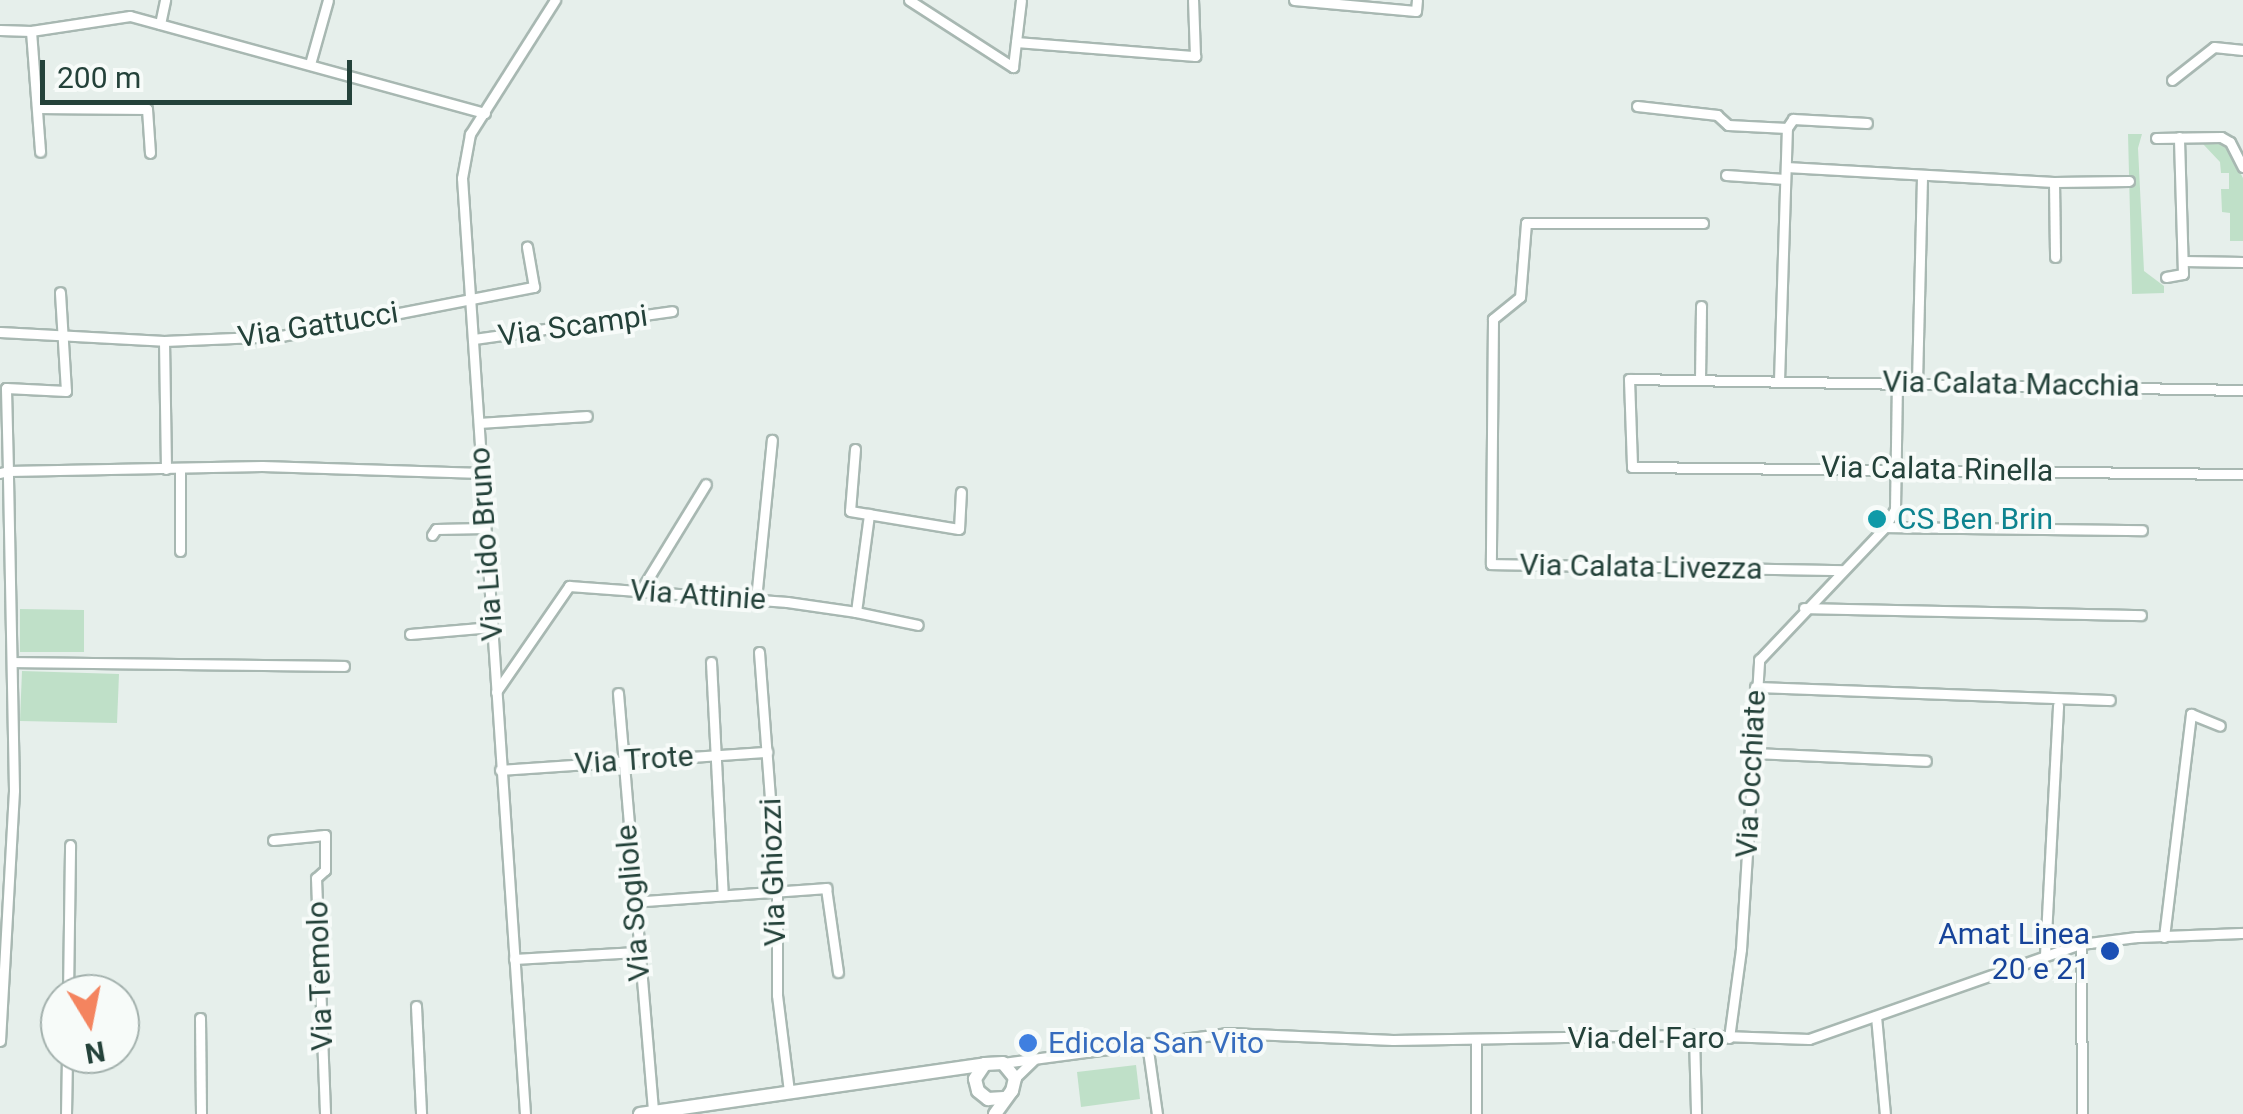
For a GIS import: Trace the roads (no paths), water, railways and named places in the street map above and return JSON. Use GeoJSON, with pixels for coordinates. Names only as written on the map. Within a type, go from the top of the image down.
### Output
{"type":"FeatureCollection","features":[{"type":"Feature","properties":{"kind":"street"},"geometry":{"type":"LineString","coordinates":[[160,24],[165,0]]}},
{"type":"Feature","properties":{"kind":"street"},"geometry":{"type":"LineString","coordinates":[[310,64],[328,0]]}},
{"type":"Feature","properties":{"kind":"street","name":"Via Lido Bruno"},"geometry":{"type":"LineString","coordinates":[[525,1114],[462,178],[470,134],[555,0]]}},
{"type":"Feature","properties":{"kind":"street"},"geometry":{"type":"LineString","coordinates":[[909,0],[1013,68],[1020,0]]}},
{"type":"Feature","properties":{"kind":"street"},"geometry":{"type":"LineString","coordinates":[[1016,42],[1195,56],[1193,0]]}},
{"type":"Feature","properties":{"kind":"street"},"geometry":{"type":"LineString","coordinates":[[1294,0],[1416,11],[1416,0]]}},
{"type":"Feature","properties":{"kind":"street"},"geometry":{"type":"LineString","coordinates":[[0,30],[31,30],[130,16],[485,113]]}},
{"type":"Feature","properties":{"kind":"street"},"geometry":{"type":"LineString","coordinates":[[31,30],[40,152]]}},
{"type":"Feature","properties":{"kind":"street"},"geometry":{"type":"LineString","coordinates":[[2172,80],[2214,48],[2243,50]]}},
{"type":"Feature","properties":{"kind":"street"},"geometry":{"type":"LineString","coordinates":[[1637,106],[1717,116],[1728,125],[1787,128]]}},
{"type":"Feature","properties":{"kind":"street"},"geometry":{"type":"LineString","coordinates":[[37,108],[146,110],[150,153]]}},
{"type":"Feature","properties":{"kind":"street"},"geometry":{"type":"LineString","coordinates":[[1780,380],[1787,128],[1793,119],[1867,123]]}},
{"type":"Feature","properties":{"kind":"street"},"geometry":{"type":"LineString","coordinates":[[2166,277],[2182,274],[2179,136]]}},
{"type":"Feature","properties":{"kind":"street"},"geometry":{"type":"LineString","coordinates":[[2156,138],[2221,138],[2230,142],[2243,167]]}},
{"type":"Feature","properties":{"kind":"street"},"geometry":{"type":"LineString","coordinates":[[1786,167],[2054,182],[2129,181]]}},
{"type":"Feature","properties":{"kind":"street"},"geometry":{"type":"LineString","coordinates":[[1726,174],[1785,180]]}},
{"type":"Feature","properties":{"kind":"street"},"geometry":{"type":"LineString","coordinates":[[1917,382],[1922,174]]}},
{"type":"Feature","properties":{"kind":"street"},"geometry":{"type":"LineString","coordinates":[[2054,182],[2055,256]]}},
{"type":"Feature","properties":{"kind":"street","name":"Via Calata Livezza"},"geometry":{"type":"LineString","coordinates":[[1702,223],[1526,223],[1520,297],[1493,318],[1492,564],[1842,570]]}},
{"type":"Feature","properties":{"kind":"street","name":"Via Gattucci"},"geometry":{"type":"LineString","coordinates":[[0,332],[164,341],[281,336],[534,288],[527,247]]}},
{"type":"Feature","properties":{"kind":"street"},"geometry":{"type":"LineString","coordinates":[[2183,261],[2243,262]]}},
{"type":"Feature","properties":{"kind":"street"},"geometry":{"type":"LineString","coordinates":[[0,1041],[14,790],[4,472],[6,388],[66,391],[60,292]]}},
{"type":"Feature","properties":{"kind":"street"},"geometry":{"type":"LineString","coordinates":[[1700,380],[1702,306]]}},
{"type":"Feature","properties":{"kind":"street","name":"Via Scampi"},"geometry":{"type":"LineString","coordinates":[[474,340],[672,312]]}},
{"type":"Feature","properties":{"kind":"street"},"geometry":{"type":"LineString","coordinates":[[164,341],[166,469]]}},
{"type":"Feature","properties":{"kind":"street","name":"Via Calata Macchia"},"geometry":{"type":"LineString","coordinates":[[1632,467],[1629,379],[2243,390]]}},
{"type":"Feature","properties":{"kind":"street"},"geometry":{"type":"LineString","coordinates":[[1897,381],[1894,509],[1884,527],[2142,530]]}},
{"type":"Feature","properties":{"kind":"street"},"geometry":{"type":"LineString","coordinates":[[479,423],[587,416]]}},
{"type":"Feature","properties":{"kind":"street"},"geometry":{"type":"LineString","coordinates":[[756,599],[772,440]]}},
{"type":"Feature","properties":{"kind":"street"},"geometry":{"type":"LineString","coordinates":[[856,450],[850,511],[959,530],[961,492]]}},
{"type":"Feature","properties":{"kind":"street"},"geometry":{"type":"LineString","coordinates":[[4,472],[262,466],[482,473]]}},
{"type":"Feature","properties":{"kind":"street","name":"Via Calata Rinella"},"geometry":{"type":"LineString","coordinates":[[1632,467],[2243,474]]}},
{"type":"Feature","properties":{"kind":"street"},"geometry":{"type":"LineString","coordinates":[[180,469],[180,552]]}},
{"type":"Feature","properties":{"kind":"street"},"geometry":{"type":"LineString","coordinates":[[641,590],[706,484]]}},
{"type":"Feature","properties":{"kind":"street"},"geometry":{"type":"LineString","coordinates":[[856,612],[869,514]]}},
{"type":"Feature","properties":{"kind":"street","name":"Via Occhiate"},"geometry":{"type":"LineString","coordinates":[[1729,1038],[1740,949],[1755,687],[1760,660],[1804,608],[1884,527]]}},
{"type":"Feature","properties":{"kind":"street"},"geometry":{"type":"LineString","coordinates":[[432,535],[436,529],[485,528]]}},
{"type":"Feature","properties":{"kind":"street","name":"Via Attinie"},"geometry":{"type":"LineString","coordinates":[[496,692],[569,586],[756,599],[856,612],[918,625]]}},
{"type":"Feature","properties":{"kind":"street"},"geometry":{"type":"LineString","coordinates":[[1804,608],[2141,615]]}},
{"type":"Feature","properties":{"kind":"street"},"geometry":{"type":"LineString","coordinates":[[410,634],[492,627]]}},
{"type":"Feature","properties":{"kind":"street","name":"Via Ghiozzi"},"geometry":{"type":"LineString","coordinates":[[759,652],[776,891],[777,995],[789,1092]]}},
{"type":"Feature","properties":{"kind":"street"},"geometry":{"type":"LineString","coordinates":[[12,662],[344,666]]}},
{"type":"Feature","properties":{"kind":"street"},"geometry":{"type":"LineString","coordinates":[[711,662],[722,895]]}},
{"type":"Feature","properties":{"kind":"street"},"geometry":{"type":"LineString","coordinates":[[1755,687],[2110,700]]}},
{"type":"Feature","properties":{"kind":"street","name":"Via Sogliole"},"geometry":{"type":"LineString","coordinates":[[618,693],[646,1113]]}},
{"type":"Feature","properties":{"kind":"street"},"geometry":{"type":"LineString","coordinates":[[2045,955],[2058,705]]}},
{"type":"Feature","properties":{"kind":"street"},"geometry":{"type":"LineString","coordinates":[[2164,937],[2191,714],[2220,726]]}},
{"type":"Feature","properties":{"kind":"street","name":"Via Trote"},"geometry":{"type":"LineString","coordinates":[[500,770],[767,752]]}},
{"type":"Feature","properties":{"kind":"street"},"geometry":{"type":"LineString","coordinates":[[1753,754],[1926,761]]}},
{"type":"Feature","properties":{"kind":"street"},"geometry":{"type":"LineString","coordinates":[[0,791],[14,790]]}},
{"type":"Feature","properties":{"kind":"street","name":"Via Temolo"},"geometry":{"type":"LineString","coordinates":[[272,840],[325,835],[325,870],[316,878],[325,1114]]}},
{"type":"Feature","properties":{"kind":"street"},"geometry":{"type":"LineString","coordinates":[[68,974],[70,846]]}},
{"type":"Feature","properties":{"kind":"street"},"geometry":{"type":"LineString","coordinates":[[632,902],[826,888],[838,972]]}},
{"type":"Feature","properties":{"kind":"street","name":"Via del Faro"},"geometry":{"type":"LineString","coordinates":[[1004,1062],[1228,1033],[1476,1039],[1694,1035],[1810,1039],[2081,944],[2243,933]]}},
{"type":"Feature","properties":{"kind":"street"},"geometry":{"type":"LineString","coordinates":[[2081,944],[2082,1114]]}},
{"type":"Feature","properties":{"kind":"street"},"geometry":{"type":"LineString","coordinates":[[514,959],[636,952]]}},
{"type":"Feature","properties":{"kind":"street"},"geometry":{"type":"LineString","coordinates":[[416,1006],[421,1114]]}},
{"type":"Feature","properties":{"kind":"street"},"geometry":{"type":"LineString","coordinates":[[1876,1016],[1885,1114]]}},
{"type":"Feature","properties":{"kind":"street"},"geometry":{"type":"LineString","coordinates":[[200,1018],[201,1114]]}},
{"type":"Feature","properties":{"kind":"street"},"geometry":{"type":"LineString","coordinates":[[1694,1035],[1696,1114]]}},
{"type":"Feature","properties":{"kind":"street"},"geometry":{"type":"LineString","coordinates":[[1476,1039],[1476,1114]]}},
{"type":"Feature","properties":{"kind":"street"},"geometry":{"type":"LineString","coordinates":[[1147,1043],[1157,1114]]}},
{"type":"Feature","properties":{"kind":"street"},"geometry":{"type":"LineString","coordinates":[[953,1071],[976,1080],[992,1114],[1012,1091],[1015,1078],[1034,1059]]}},
{"type":"Feature","properties":{"kind":"street"},"geometry":{"type":"LineString","coordinates":[[646,1113],[1004,1062],[1015,1078]]}},
{"type":"Feature","properties":{"kind":"street"},"geometry":{"type":"LineString","coordinates":[[976,1080],[985,1064]]}},
{"type":"Feature","properties":{"kind":"street"},"geometry":{"type":"LineString","coordinates":[[66,1114],[67,1074]]}},
{"type":"Feature","properties":{"kind":"street"},"geometry":{"type":"LineString","coordinates":[[985,1098],[1004,1098]]}},
{"type":"Feature","properties":{"kind":"place","name":"CS Ben Brin"},"geometry":{"type":"Point","coordinates":[1877,519]}},
{"type":"Feature","properties":{"kind":"place","name":"Amat Linea 20 e 21"},"geometry":{"type":"Point","coordinates":[2110,951]}},
{"type":"Feature","properties":{"kind":"place","name":"Edicola San Vito"},"geometry":{"type":"Point","coordinates":[1028,1043]}}]}
